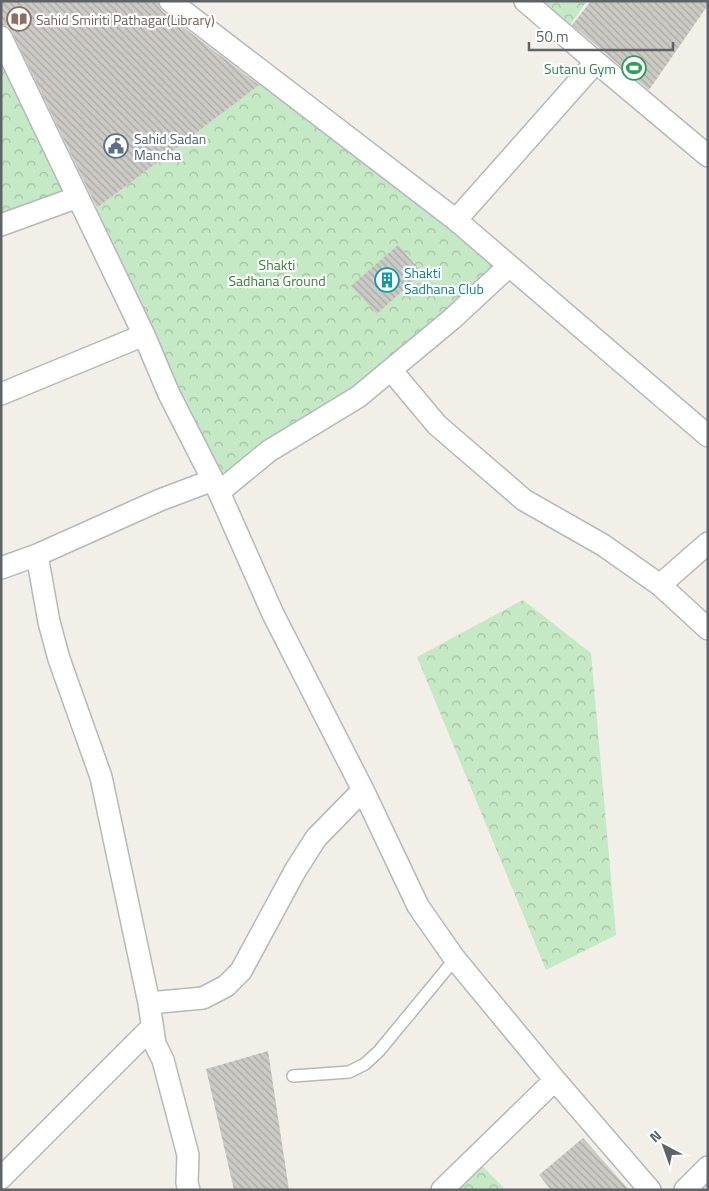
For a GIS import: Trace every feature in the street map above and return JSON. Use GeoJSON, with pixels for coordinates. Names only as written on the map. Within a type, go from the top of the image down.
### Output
{"type":"FeatureCollection","features":[{"type":"Feature","properties":{"kind":"street"},"geometry":{"type":"LineString","coordinates":[[170,1],[456,220],[708,436]]}},
{"type":"Feature","properties":{"kind":"street"},"geometry":{"type":"LineString","coordinates":[[525,1],[708,156]]}},
{"type":"Feature","properties":{"kind":"street"},"geometry":{"type":"LineString","coordinates":[[1,37],[144,335],[169,394],[216,486],[273,614],[363,790],[418,906],[454,959],[650,1190]]}},
{"type":"Feature","properties":{"kind":"street"},"geometry":{"type":"LineString","coordinates":[[456,220],[596,62]]}},
{"type":"Feature","properties":{"kind":"street"},"geometry":{"type":"LineString","coordinates":[[1,225],[78,197]]}},
{"type":"Feature","properties":{"kind":"street"},"geometry":{"type":"LineString","coordinates":[[1,568],[37,555],[160,500],[216,486],[358,396],[452,319],[509,266]]}},
{"type":"Feature","properties":{"kind":"street"},"geometry":{"type":"LineString","coordinates":[[1,394],[144,335]]}},
{"type":"Feature","properties":{"kind":"street"},"geometry":{"type":"LineString","coordinates":[[392,370],[437,425],[524,500],[603,545],[660,585],[708,629]]}},
{"type":"Feature","properties":{"kind":"street"},"geometry":{"type":"LineString","coordinates":[[660,585],[708,543]]}},
{"type":"Feature","properties":{"kind":"street"},"geometry":{"type":"LineString","coordinates":[[37,555],[49,622],[59,658],[102,776],[149,1003],[155,1044],[164,1060],[188,1155],[187,1183],[189,1190]]}},
{"type":"Feature","properties":{"kind":"street"},"geometry":{"type":"LineString","coordinates":[[149,1003],[203,998],[226,986],[241,972],[295,871],[316,838],[363,790]]}},
{"type":"Feature","properties":{"kind":"street"},"geometry":{"type":"LineString","coordinates":[[1,1178],[152,1027]]}},
{"type":"Feature","properties":{"kind":"street"},"geometry":{"type":"LineString","coordinates":[[442,1190],[555,1080]]}},
{"type":"Feature","properties":{"kind":"street"},"geometry":{"type":"LineString","coordinates":[[685,1190],[708,1167]]}},
{"type":"Feature","properties":{"kind":"lane"},"geometry":{"type":"LineString","coordinates":[[293,1076],[349,1072],[365,1064],[380,1051],[454,959]]}},
{"type":"Feature","properties":{"kind":"green space"},"geometry":{"type":"Polygon","coordinates":[[[525,1],[587,1],[564,34],[525,1]]]}},
{"type":"Feature","properties":{"kind":"green space"},"geometry":{"type":"Polygon","coordinates":[[[1,37],[78,197],[1,225],[1,37]]]}},
{"type":"Feature","properties":{"kind":"green space","name":"Shakti Sadhana Ground"},"geometry":{"type":"Polygon","coordinates":[[[268,77],[509,266],[370,387],[219,492],[87,216],[268,77]]]}},
{"type":"Feature","properties":{"kind":"green space"},"geometry":{"type":"Polygon","coordinates":[[[523,600],[591,653],[616,935],[546,970],[417,657],[523,600]]]}},
{"type":"Feature","properties":{"kind":"green space"},"geometry":{"type":"Polygon","coordinates":[[[474,1158],[506,1190],[442,1190],[474,1158]]]}},
{"type":"Feature","properties":{"kind":"building","name":"Sahid Sadan Mancha"},"geometry":{"type":"Polygon","coordinates":[[[1,1],[158,1],[162,11],[259,85],[97,208],[12,32],[8,26],[1,25],[1,1]]]}},
{"type":"Feature","properties":{"kind":"building","name":"Sutanu Gym"},"geometry":{"type":"Polygon","coordinates":[[[591,1],[708,1],[708,5],[649,90],[572,25],[591,1]]]}},
{"type":"Feature","properties":{"kind":"building","name":"Shakti Sadhana Club"},"geometry":{"type":"Polygon","coordinates":[[[398,245],[422,273],[377,314],[351,286],[398,245]]]}},
{"type":"Feature","properties":{"kind":"building"},"geometry":{"type":"Polygon","coordinates":[[[268,1051],[289,1190],[234,1190],[206,1069],[268,1051]]]}},
{"type":"Feature","properties":{"kind":"building"},"geometry":{"type":"Polygon","coordinates":[[[583,1138],[629,1190],[551,1190],[539,1175],[583,1138]]]}},
{"type":"Feature","properties":{"kind":"place","name":"Sahid Smiriti Pathagar(Library)"},"geometry":{"type":"Point","coordinates":[19,19]}},
{"type":"Feature","properties":{"kind":"place","name":"Sutanu Gym"},"geometry":{"type":"Point","coordinates":[634,68]}},
{"type":"Feature","properties":{"kind":"place","name":"Sahid Sadan Mancha"},"geometry":{"type":"Point","coordinates":[116,146]}},
{"type":"Feature","properties":{"kind":"place","name":"Shakti Sadhana Club"},"geometry":{"type":"Point","coordinates":[387,280]}}]}
